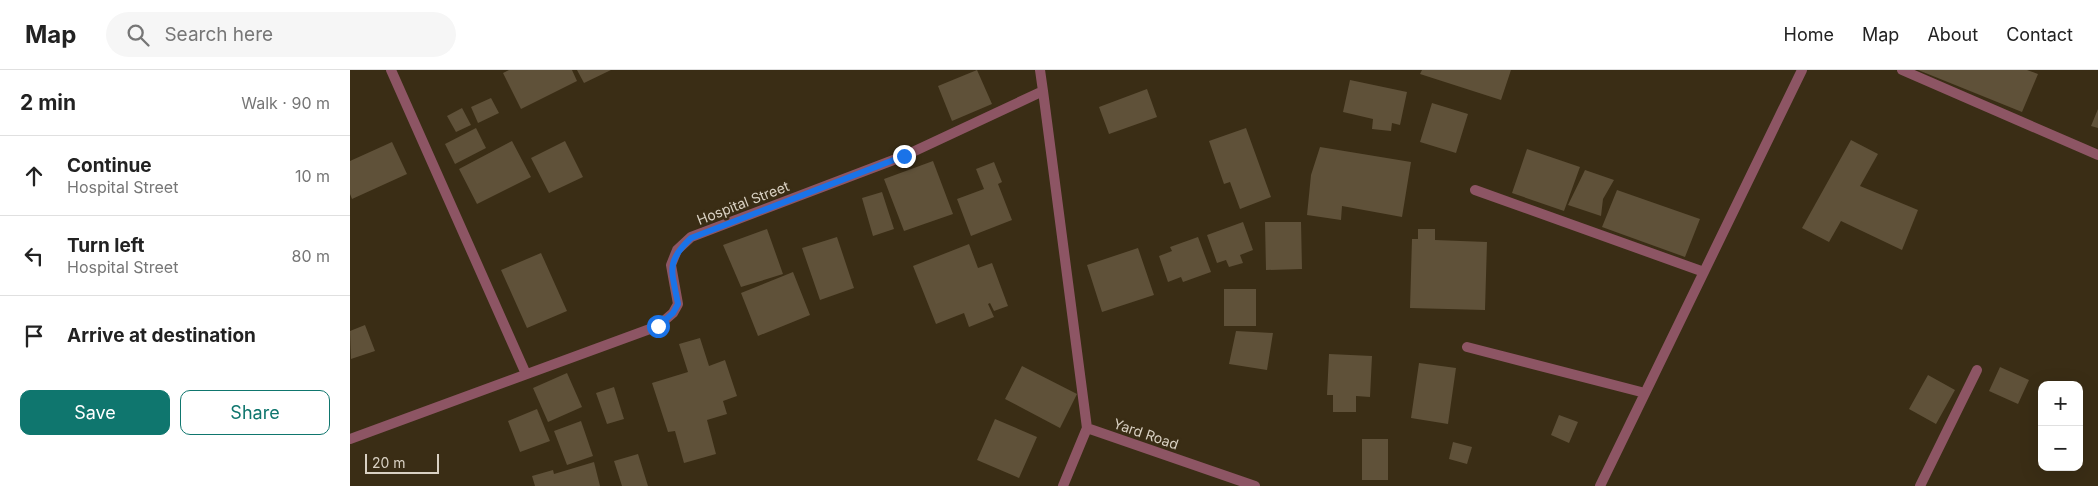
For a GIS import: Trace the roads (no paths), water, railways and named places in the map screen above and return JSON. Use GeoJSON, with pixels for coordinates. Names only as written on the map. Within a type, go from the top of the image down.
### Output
{"type":"FeatureCollection","features":[{"type":"Feature","properties":{"kind":"street"},"geometry":{"type":"LineString","coordinates":[[391,70],[526,374]]}},
{"type":"Feature","properties":{"kind":"street"},"geometry":{"type":"LineString","coordinates":[[1040,70],[1087,428],[1063,486]]}},
{"type":"Feature","properties":{"kind":"street"},"geometry":{"type":"LineString","coordinates":[[1600,486],[1802,70]]}},
{"type":"Feature","properties":{"kind":"street"},"geometry":{"type":"LineString","coordinates":[[1902,70],[2098,155]]}},
{"type":"Feature","properties":{"kind":"street","name":"Hospital Street"},"geometry":{"type":"LineString","coordinates":[[350,439],[658,326],[673,313],[678,304],[671,265],[677,250],[691,238],[904,156],[1043,92]]}},
{"type":"Feature","properties":{"kind":"street"},"geometry":{"type":"LineString","coordinates":[[1474,190],[1704,272]]}},
{"type":"Feature","properties":{"kind":"street"},"geometry":{"type":"LineString","coordinates":[[1467,347],[1645,393]]}},
{"type":"Feature","properties":{"kind":"street"},"geometry":{"type":"LineString","coordinates":[[1920,486],[1977,370]]}},
{"type":"Feature","properties":{"kind":"street","name":"Yard Road"},"geometry":{"type":"LineString","coordinates":[[1087,428],[1255,486]]}}]}
